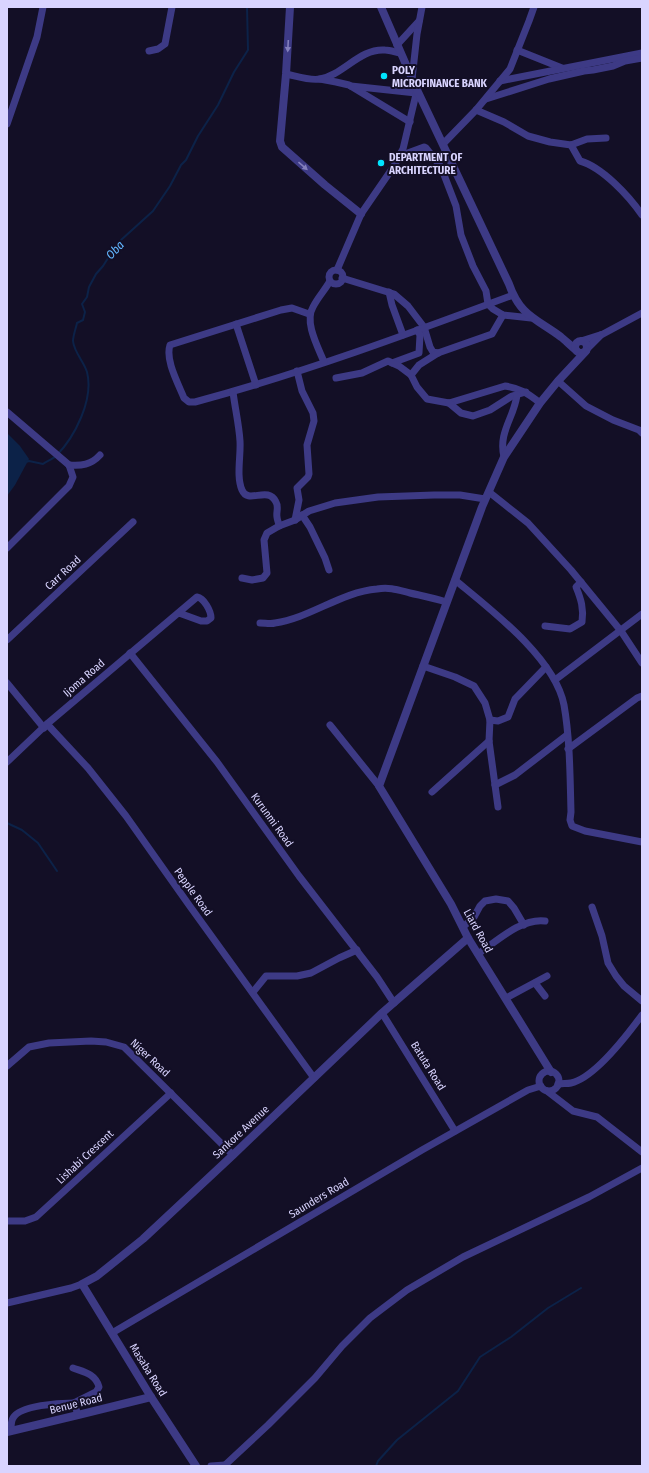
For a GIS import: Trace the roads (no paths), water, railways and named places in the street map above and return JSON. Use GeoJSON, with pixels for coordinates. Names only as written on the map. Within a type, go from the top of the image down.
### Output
{"type":"FeatureCollection","features":[{"type":"Feature","properties":{"kind":"street"},"geometry":{"type":"LineString","coordinates":[[7,124],[37,37],[42,7]]}},
{"type":"Feature","properties":{"kind":"street"},"geometry":{"type":"LineString","coordinates":[[149,51],[158,49],[165,44],[172,7]]}},
{"type":"Feature","properties":{"kind":"street"},"geometry":{"type":"LineString","coordinates":[[290,7],[280,141],[282,147],[361,214]]}},
{"type":"Feature","properties":{"kind":"street"},"geometry":{"type":"LineString","coordinates":[[381,7],[416,91],[443,144],[513,294],[523,310],[531,318],[578,346],[586,344],[587,350]]}},
{"type":"Feature","properties":{"kind":"street"},"geometry":{"type":"LineString","coordinates":[[412,79],[422,7]]}},
{"type":"Feature","properties":{"kind":"street"},"geometry":{"type":"LineString","coordinates":[[443,144],[486,100],[510,69],[534,7]]}},
{"type":"Feature","properties":{"kind":"street"},"geometry":{"type":"LineString","coordinates":[[399,49],[420,20]]}},
{"type":"Feature","properties":{"kind":"street"},"geometry":{"type":"LineString","coordinates":[[320,79],[336,73],[369,52],[384,49],[399,49]]}},
{"type":"Feature","properties":{"kind":"street"},"geometry":{"type":"LineString","coordinates":[[517,50],[563,68]]}},
{"type":"Feature","properties":{"kind":"street"},"geometry":{"type":"LineString","coordinates":[[500,82],[642,53]]}},
{"type":"Feature","properties":{"kind":"street"},"geometry":{"type":"LineString","coordinates":[[486,100],[549,79],[613,66],[625,61],[642,58]]}},
{"type":"Feature","properties":{"kind":"street"},"geometry":{"type":"LineString","coordinates":[[286,74],[349,85],[416,91]]}},
{"type":"Feature","properties":{"kind":"street"},"geometry":{"type":"LineString","coordinates":[[349,85],[410,122]]}},
{"type":"Feature","properties":{"kind":"street"},"geometry":{"type":"LineString","coordinates":[[337,270],[361,214],[394,166],[401,153],[410,122],[416,91]]}},
{"type":"Feature","properties":{"kind":"street"},"geometry":{"type":"LineString","coordinates":[[476,110],[504,122],[528,136],[550,142],[572,145],[587,139],[606,138]]}},
{"type":"Feature","properties":{"kind":"street"},"geometry":{"type":"LineString","coordinates":[[572,145],[580,161],[590,164],[608,177],[642,214]]}},
{"type":"Feature","properties":{"kind":"street"},"geometry":{"type":"LineString","coordinates":[[401,153],[405,154],[424,147],[441,167],[456,206],[461,236],[473,266],[486,290],[488,304],[493,310],[503,315],[531,318]]}},
{"type":"Feature","properties":{"kind":"street"},"geometry":{"type":"LineString","coordinates":[[330,281],[336,283],[340,282],[342,278],[341,272],[337,270]]}},
{"type":"Feature","properties":{"kind":"street"},"geometry":{"type":"LineString","coordinates":[[324,362],[316,341],[310,314],[313,306],[330,281],[329,274],[332,271],[337,270]]}},
{"type":"Feature","properties":{"kind":"street"},"geometry":{"type":"LineString","coordinates":[[342,278],[394,294],[408,306],[430,347],[434,352],[438,353]]}},
{"type":"Feature","properties":{"kind":"street"},"geometry":{"type":"LineString","coordinates":[[389,292],[403,335]]}},
{"type":"Feature","properties":{"kind":"street"},"geometry":{"type":"LineString","coordinates":[[310,314],[292,308],[281,310],[170,345],[168,351],[169,359],[184,398],[189,402],[195,402],[256,385],[421,329],[513,294]]}},
{"type":"Feature","properties":{"kind":"street"},"geometry":{"type":"LineString","coordinates":[[578,346],[642,313]]}},
{"type":"Feature","properties":{"kind":"street"},"geometry":{"type":"LineString","coordinates":[[411,375],[419,365],[438,353],[492,334],[503,315]]}},
{"type":"Feature","properties":{"kind":"street"},"geometry":{"type":"LineString","coordinates":[[236,324],[256,385]]}},
{"type":"Feature","properties":{"kind":"street"},"geometry":{"type":"LineString","coordinates":[[392,363],[419,353],[421,329]]}},
{"type":"Feature","properties":{"kind":"street"},"geometry":{"type":"LineString","coordinates":[[379,786],[446,602],[487,495],[504,457],[540,403],[558,381],[603,334]]}},
{"type":"Feature","properties":{"kind":"street"},"geometry":{"type":"LineString","coordinates":[[571,368],[578,346]]}},
{"type":"Feature","properties":{"kind":"street"},"geometry":{"type":"LineString","coordinates":[[336,378],[362,373],[388,361],[399,366],[411,375],[417,387],[427,399],[449,403],[505,386],[514,387],[526,392],[540,403]]}},
{"type":"Feature","properties":{"kind":"street"},"geometry":{"type":"LineString","coordinates":[[295,520],[299,500],[297,488],[309,474],[307,445],[314,421],[313,413],[302,391],[297,372]]}},
{"type":"Feature","properties":{"kind":"street"},"geometry":{"type":"LineString","coordinates":[[558,381],[586,406],[642,433]]}},
{"type":"Feature","properties":{"kind":"street"},"geometry":{"type":"LineString","coordinates":[[233,392],[240,441],[242,489],[244,494],[251,496],[256,497],[264,494],[270,495],[277,503],[278,509],[276,516],[279,526]]}},
{"type":"Feature","properties":{"kind":"street"},"geometry":{"type":"LineString","coordinates":[[449,403],[461,414],[473,416],[490,410],[504,400],[526,392]]}},
{"type":"Feature","properties":{"kind":"street"},"geometry":{"type":"LineString","coordinates":[[504,457],[502,448],[503,432],[516,406],[518,395]]}},
{"type":"Feature","properties":{"kind":"street"},"geometry":{"type":"LineString","coordinates":[[7,412],[68,465],[73,476],[69,486],[7,548]]}},
{"type":"Feature","properties":{"kind":"street"},"geometry":{"type":"LineString","coordinates":[[68,465],[81,466],[90,463],[100,455]]}},
{"type":"Feature","properties":{"kind":"street"},"geometry":{"type":"LineString","coordinates":[[242,578],[263,578],[267,573],[264,540],[267,533],[279,526],[295,520],[309,511],[335,503],[378,497],[487,495],[528,523],[581,582],[621,631],[642,663]]}},
{"type":"Feature","properties":{"kind":"street"},"geometry":{"type":"LineString","coordinates":[[302,516],[325,558],[329,570]]}},
{"type":"Feature","properties":{"kind":"street","name":"Carr Road"},"geometry":{"type":"LineString","coordinates":[[7,640],[133,522]]}},
{"type":"Feature","properties":{"kind":"street"},"geometry":{"type":"LineString","coordinates":[[455,580],[501,617],[533,651],[555,680],[564,704],[568,749],[571,812],[570,820],[572,826],[585,831],[642,842]]}},
{"type":"Feature","properties":{"kind":"street"},"geometry":{"type":"LineString","coordinates":[[545,626],[570,629],[582,622],[584,612],[576,587],[581,582]]}},
{"type":"Feature","properties":{"kind":"street"},"geometry":{"type":"LineString","coordinates":[[260,623],[274,624],[288,620],[352,594],[377,589],[397,589],[446,602]]}},
{"type":"Feature","properties":{"kind":"street","name":"Ijoma Road"},"geometry":{"type":"LineString","coordinates":[[7,762],[130,653],[179,613]]}},
{"type":"Feature","properties":{"kind":"street"},"geometry":{"type":"LineString","coordinates":[[555,680],[642,614]]}},
{"type":"Feature","properties":{"kind":"street","name":"Kurunmi Road"},"geometry":{"type":"LineString","coordinates":[[130,653],[217,762],[299,876],[356,950],[394,1003]]}},
{"type":"Feature","properties":{"kind":"street"},"geometry":{"type":"LineString","coordinates":[[423,666],[455,677],[474,686],[485,703],[490,720],[489,741],[498,807]]}},
{"type":"Feature","properties":{"kind":"street"},"geometry":{"type":"LineString","coordinates":[[490,720],[498,721],[508,717],[515,699],[546,667]]}},
{"type":"Feature","properties":{"kind":"street","name":"Pepple Road"},"geometry":{"type":"LineString","coordinates":[[7,684],[88,768],[126,816],[314,1078]]}},
{"type":"Feature","properties":{"kind":"street"},"geometry":{"type":"LineString","coordinates":[[568,749],[642,696]]}},
{"type":"Feature","properties":{"kind":"street"},"geometry":{"type":"LineString","coordinates":[[330,725],[379,786]]}},
{"type":"Feature","properties":{"kind":"street"},"geometry":{"type":"LineString","coordinates":[[495,785],[515,775],[567,735]]}},
{"type":"Feature","properties":{"kind":"street"},"geometry":{"type":"LineString","coordinates":[[432,792],[489,741]]}},
{"type":"Feature","properties":{"kind":"street","name":"Liard Road"},"geometry":{"type":"LineString","coordinates":[[379,786],[451,904],[468,938],[551,1072]]}},
{"type":"Feature","properties":{"kind":"street"},"geometry":{"type":"LineString","coordinates":[[463,927],[474,917],[480,906],[486,901],[496,899],[508,901],[524,925]]}},
{"type":"Feature","properties":{"kind":"street"},"geometry":{"type":"LineString","coordinates":[[592,907],[602,936],[608,963],[624,986],[642,1002]]}},
{"type":"Feature","properties":{"kind":"street"},"geometry":{"type":"LineString","coordinates":[[478,954],[514,929],[533,921],[545,921]]}},
{"type":"Feature","properties":{"kind":"street","name":"Sankore Avenue"},"geometry":{"type":"LineString","coordinates":[[7,1303],[65,1290],[82,1284],[97,1276],[143,1239],[234,1155],[382,1013],[468,938]]}},
{"type":"Feature","properties":{"kind":"street"},"geometry":{"type":"LineString","coordinates":[[253,992],[266,976],[297,976],[311,973],[356,950]]}},
{"type":"Feature","properties":{"kind":"street"},"geometry":{"type":"LineString","coordinates":[[506,998],[535,984],[547,976]]}},
{"type":"Feature","properties":{"kind":"street"},"geometry":{"type":"LineString","coordinates":[[535,984],[545,996]]}},
{"type":"Feature","properties":{"kind":"street","name":"Batuta Road"},"geometry":{"type":"LineString","coordinates":[[382,1013],[455,1131]]}},
{"type":"Feature","properties":{"kind":"street"},"geometry":{"type":"LineString","coordinates":[[544,1089],[572,1083],[597,1067],[627,1036],[642,1015]]}},
{"type":"Feature","properties":{"kind":"street","name":"Niger Road"},"geometry":{"type":"LineString","coordinates":[[7,1066],[29,1048],[49,1043],[91,1041],[106,1042],[124,1047],[234,1155]]}},
{"type":"Feature","properties":{"kind":"street"},"geometry":{"type":"LineString","coordinates":[[557,1099],[558,1078],[551,1072],[542,1074],[539,1080],[544,1089],[557,1099],[573,1111],[597,1117],[642,1152]]}},
{"type":"Feature","properties":{"kind":"street","name":"Saunders Road"},"geometry":{"type":"LineString","coordinates":[[112,1333],[455,1131],[528,1090],[544,1089]]}},
{"type":"Feature","properties":{"kind":"street","name":"Lishabi Crescent"},"geometry":{"type":"LineString","coordinates":[[7,1221],[25,1221],[36,1217],[171,1093]]}},
{"type":"Feature","properties":{"kind":"street"},"geometry":{"type":"LineString","coordinates":[[211,1466],[224,1465],[268,1425],[315,1378],[342,1346],[370,1318],[407,1290],[463,1257],[589,1197],[642,1168]]}},
{"type":"Feature","properties":{"kind":"street","name":"Masaba Road"},"geometry":{"type":"LineString","coordinates":[[82,1284],[196,1466]]}},
{"type":"Feature","properties":{"kind":"street"},"geometry":{"type":"LineString","coordinates":[[9,1431],[13,1418],[20,1411],[56,1403],[74,1403],[96,1392],[99,1387],[98,1381],[92,1375],[73,1368]]}},
{"type":"Feature","properties":{"kind":"street","name":"Benue Road"},"geometry":{"type":"LineString","coordinates":[[9,1431],[151,1396]]}},
{"type":"Feature","properties":{"kind":"street"},"geometry":{"type":"LineString","coordinates":[[74,1403],[78,1415]]}},
{"type":"Feature","properties":{"kind":"water"},"geometry":{"type":"Polygon","coordinates":[[[7,433],[20,446],[29,459],[15,485],[7,496],[7,433]]]}},
{"type":"Feature","properties":{"kind":"waterway","name":"Oba"},"geometry":{"type":"LineString","coordinates":[[26,462],[29,461],[43,464],[56,456],[70,439],[76,428],[88,394],[87,372],[75,349],[73,341],[77,323],[83,320],[85,312],[82,304],[87,297],[89,287],[96,274],[121,240],[153,211],[170,186],[181,165],[186,160],[198,136],[218,105],[234,72],[248,50],[247,7]]}},
{"type":"Feature","properties":{"kind":"waterway"},"geometry":{"type":"LineString","coordinates":[[7,823],[22,830],[38,843],[57,871]]}},
{"type":"Feature","properties":{"kind":"waterway"},"geometry":{"type":"LineString","coordinates":[[376,1466],[378,1461],[397,1440],[458,1391],[480,1357],[511,1337],[548,1308],[581,1288]]}},
{"type":"Feature","properties":{"kind":"place","name":"POLY MICROFINANCE BANK"},"geometry":{"type":"Point","coordinates":[384,76]}},
{"type":"Feature","properties":{"kind":"place","name":"DEPARTMENT OF ARCHITECTURE"},"geometry":{"type":"Point","coordinates":[381,163]}}]}
